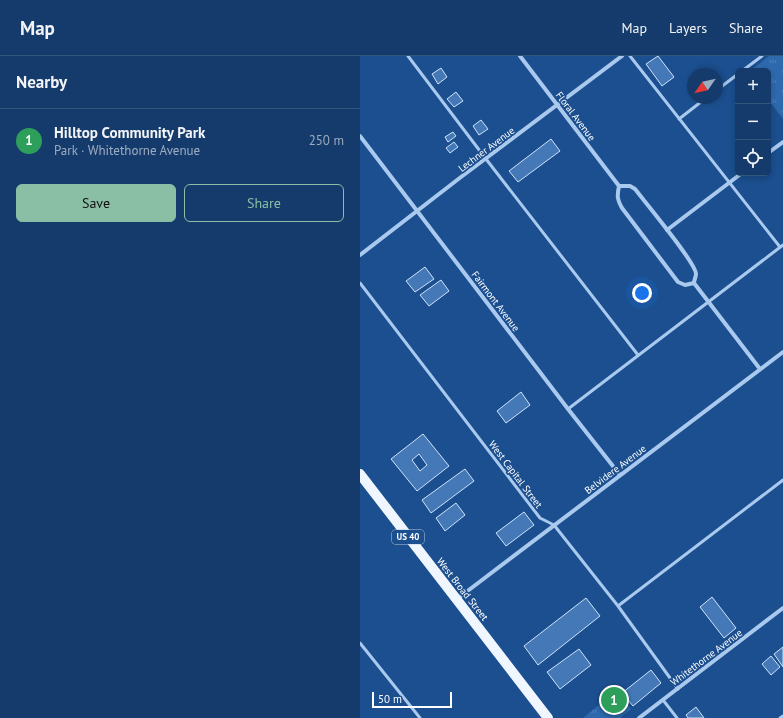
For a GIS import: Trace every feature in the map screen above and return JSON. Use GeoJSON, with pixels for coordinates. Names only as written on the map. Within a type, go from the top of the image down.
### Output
{"type":"FeatureCollection","features":[{"type":"Feature","properties":{"kind":"main road","name":"West Broad Street"},"geometry":{"type":"LineString","coordinates":[[360,474],[548,718]]}},
{"type":"Feature","properties":{"kind":"street","name":"Floral Avenue"},"geometry":{"type":"LineString","coordinates":[[520,56],[619,186]]}},
{"type":"Feature","properties":{"kind":"street","name":"Lechner Avenue"},"geometry":{"type":"LineString","coordinates":[[360,255],[622,56]]}},
{"type":"Feature","properties":{"kind":"street","name":"Fairmont Avenue"},"geometry":{"type":"LineString","coordinates":[[360,136],[620,475]]}},
{"type":"Feature","properties":{"kind":"street"},"geometry":{"type":"LineString","coordinates":[[771,151],[783,142]]}},
{"type":"Feature","properties":{"kind":"street"},"geometry":{"type":"LineString","coordinates":[[667,230],[738,176]]}},
{"type":"Feature","properties":{"kind":"street"},"geometry":{"type":"LineString","coordinates":[[694,283],[685,285],[678,282],[622,208],[617,196],[619,186],[630,186],[635,189],[667,230],[694,266],[696,274],[694,283],[760,369]]}},
{"type":"Feature","properties":{"kind":"street","name":"Belvidere Avenue"},"geometry":{"type":"LineString","coordinates":[[457,600],[783,352]]}},
{"type":"Feature","properties":{"kind":"street","name":"Whitethorne Avenue"},"geometry":{"type":"LineString","coordinates":[[640,718],[783,608]]}},
{"type":"Feature","properties":{"kind":"lane"},"geometry":{"type":"LineString","coordinates":[[408,56],[638,356]]}},
{"type":"Feature","properties":{"kind":"lane"},"geometry":{"type":"LineString","coordinates":[[568,409],[782,246],[630,56]]}},
{"type":"Feature","properties":{"kind":"lane"},"geometry":{"type":"LineString","coordinates":[[746,68],[762,56]]}},
{"type":"Feature","properties":{"kind":"lane"},"geometry":{"type":"LineString","coordinates":[[723,85],[735,76]]}},
{"type":"Feature","properties":{"kind":"lane"},"geometry":{"type":"LineString","coordinates":[[679,118],[698,104]]}},
{"type":"Feature","properties":{"kind":"lane","name":"West Capital Street"},"geometry":{"type":"LineString","coordinates":[[360,283],[540,518],[554,525],[618,606],[678,689]]}},
{"type":"Feature","properties":{"kind":"lane"},"geometry":{"type":"LineString","coordinates":[[618,606],[783,480]]}},
{"type":"Feature","properties":{"kind":"lane"},"geometry":{"type":"LineString","coordinates":[[360,643],[420,718]]}},
{"type":"Feature","properties":{"kind":"lane"},"geometry":{"type":"LineString","coordinates":[[663,700],[677,718]]}},
{"type":"Feature","properties":{"kind":"green space"},"geometry":{"type":"Polygon","coordinates":[[[769,56],[783,56],[783,119],[771,103],[771,68],[754,68],[769,56]]]}},
{"type":"Feature","properties":{"kind":"green space"},"geometry":{"type":"Polygon","coordinates":[[[616,691],[631,709],[620,718],[583,718],[616,691]]]}},
{"type":"Feature","properties":{"kind":"building"},"geometry":{"type":"Polygon","coordinates":[[[658,56],[674,77],[662,86],[646,64],[658,56]]]}},
{"type":"Feature","properties":{"kind":"building"},"geometry":{"type":"Polygon","coordinates":[[[441,68],[447,77],[438,84],[432,74],[441,68]]]}},
{"type":"Feature","properties":{"kind":"building"},"geometry":{"type":"Polygon","coordinates":[[[456,92],[463,101],[454,107],[447,99],[456,92]]]}},
{"type":"Feature","properties":{"kind":"building"},"geometry":{"type":"Polygon","coordinates":[[[481,120],[488,129],[479,135],[473,126],[481,120]]]}},
{"type":"Feature","properties":{"kind":"building"},"geometry":{"type":"Polygon","coordinates":[[[453,132],[456,136],[448,142],[445,137],[453,132]]]}},
{"type":"Feature","properties":{"kind":"building"},"geometry":{"type":"Polygon","coordinates":[[[551,139],[560,151],[518,182],[509,171],[551,139]]]}},
{"type":"Feature","properties":{"kind":"building"},"geometry":{"type":"Polygon","coordinates":[[[454,142],[458,147],[450,153],[446,148],[454,142]]]}},
{"type":"Feature","properties":{"kind":"building"},"geometry":{"type":"Polygon","coordinates":[[[425,267],[434,279],[415,292],[406,281],[425,267]]]}},
{"type":"Feature","properties":{"kind":"building"},"geometry":{"type":"Polygon","coordinates":[[[441,280],[449,291],[429,306],[420,295],[441,280]]]}},
{"type":"Feature","properties":{"kind":"building"},"geometry":{"type":"Polygon","coordinates":[[[521,392],[530,405],[506,423],[497,411],[521,392]]]}},
{"type":"Feature","properties":{"kind":"building"},"geometry":{"type":"Polygon","coordinates":[[[423,434],[449,466],[417,491],[391,459],[423,434]],[[419,454],[412,460],[420,471],[427,465],[419,454]]]}},
{"type":"Feature","properties":{"kind":"building"},"geometry":{"type":"Polygon","coordinates":[[[465,469],[474,481],[431,513],[422,500],[465,469]]]}},
{"type":"Feature","properties":{"kind":"building"},"geometry":{"type":"Polygon","coordinates":[[[456,503],[465,515],[445,531],[436,518],[456,503]]]}},
{"type":"Feature","properties":{"kind":"building"},"geometry":{"type":"Polygon","coordinates":[[[524,512],[534,525],[506,546],[496,533],[524,512]]]}},
{"type":"Feature","properties":{"kind":"building"},"geometry":{"type":"Polygon","coordinates":[[[712,597],[736,628],[724,638],[700,607],[712,597]]]}},
{"type":"Feature","properties":{"kind":"building"},"geometry":{"type":"Polygon","coordinates":[[[586,598],[600,616],[538,665],[524,646],[586,598]]]}},
{"type":"Feature","properties":{"kind":"building"},"geometry":{"type":"Polygon","coordinates":[[[783,647],[783,667],[774,654],[783,647]]]}},
{"type":"Feature","properties":{"kind":"building"},"geometry":{"type":"Polygon","coordinates":[[[579,649],[591,665],[560,689],[547,672],[579,649]]]}},
{"type":"Feature","properties":{"kind":"building"},"geometry":{"type":"Polygon","coordinates":[[[771,656],[780,667],[771,675],[762,664],[771,656]]]}},
{"type":"Feature","properties":{"kind":"building"},"geometry":{"type":"Polygon","coordinates":[[[651,670],[661,683],[633,706],[622,693],[651,670]]]}},
{"type":"Feature","properties":{"kind":"building"},"geometry":{"type":"Polygon","coordinates":[[[696,707],[704,718],[688,718],[686,715],[696,707]]]}},
{"type":"Feature","properties":{"kind":"place","name":"Hilltop Community Park"},"geometry":{"type":"Point","coordinates":[614,700]}}]}
